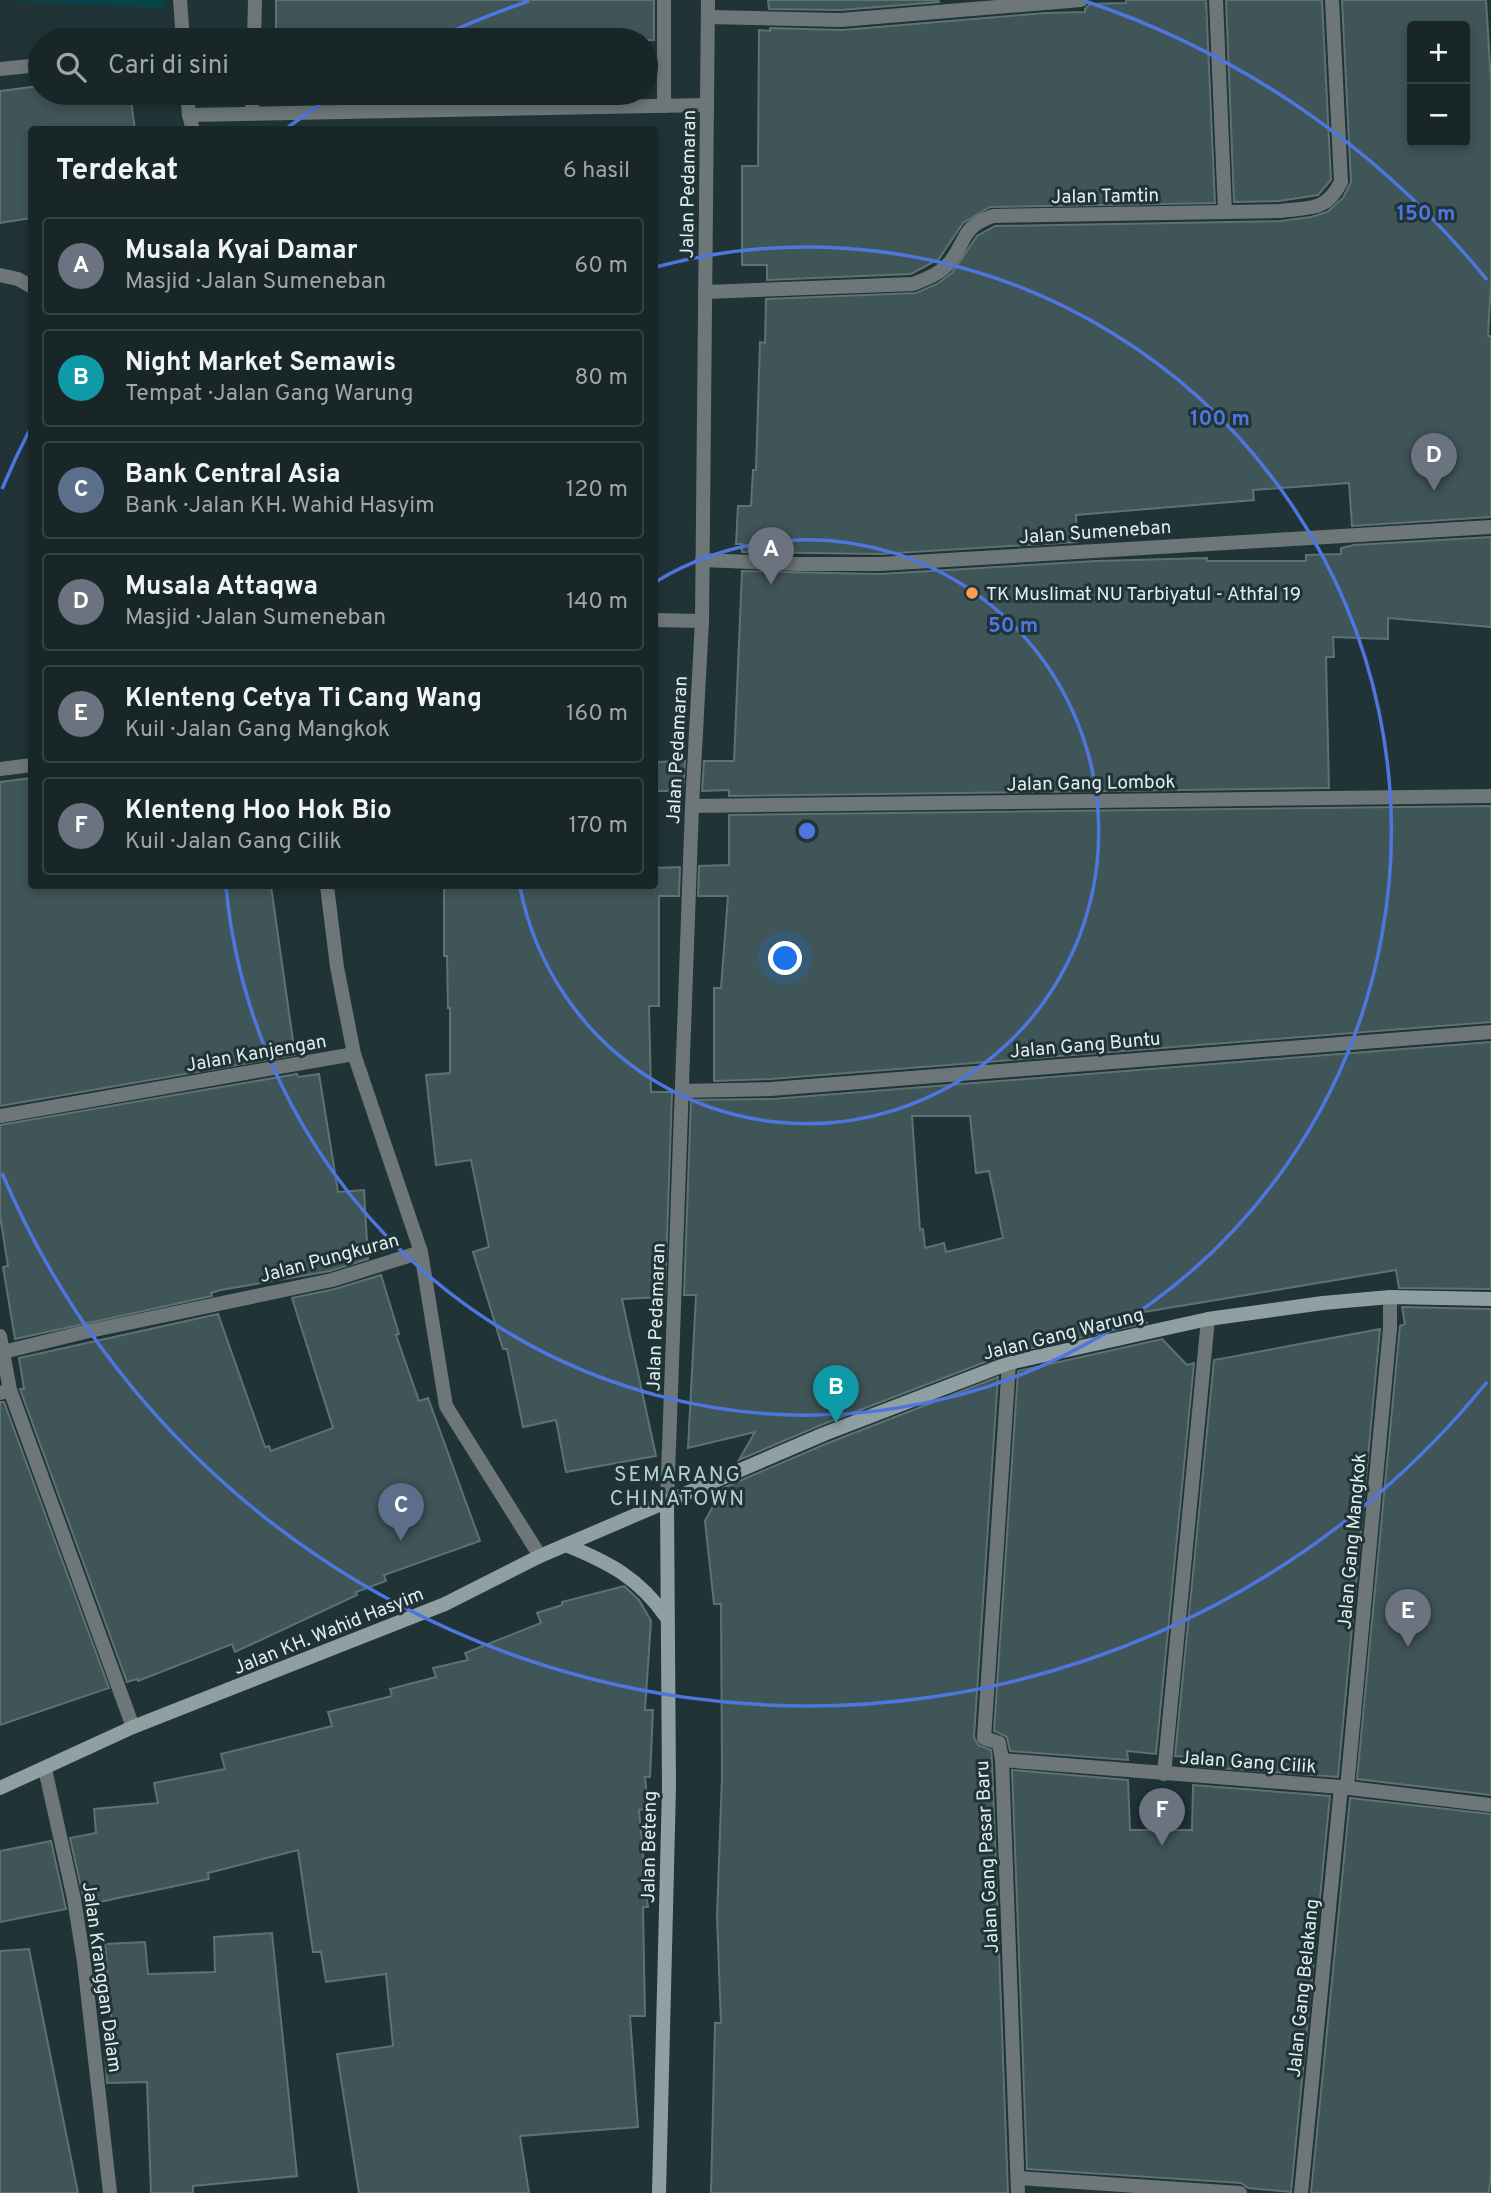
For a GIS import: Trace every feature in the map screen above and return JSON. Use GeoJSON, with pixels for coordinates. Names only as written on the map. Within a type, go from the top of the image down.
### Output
{"type":"FeatureCollection","features":[{"type":"Feature","properties":{"kind":"street"},"geometry":{"type":"LineString","coordinates":[[180,0],[182,28]]}},
{"type":"Feature","properties":{"kind":"street"},"geometry":{"type":"LineString","coordinates":[[254,28],[255,0]]}},
{"type":"Feature","properties":{"kind":"street"},"geometry":{"type":"LineString","coordinates":[[664,0],[664,106]]}},
{"type":"Feature","properties":{"kind":"street","name":"Jalan Pedamaran"},"geometry":{"type":"LineString","coordinates":[[667,1502],[692,806],[702,621],[708,0]]}},
{"type":"Feature","properties":{"kind":"street"},"geometry":{"type":"LineString","coordinates":[[708,17],[841,20],[947,6],[1081,0]]}},
{"type":"Feature","properties":{"kind":"street"},"geometry":{"type":"LineString","coordinates":[[1216,0],[1225,212]]}},
{"type":"Feature","properties":{"kind":"street","name":"Jalan Tamtin"},"geometry":{"type":"LineString","coordinates":[[705,292],[912,284],[933,276],[950,262],[964,235],[976,222],[993,216],[1225,212],[1323,205],[1334,197],[1341,182],[1332,0]]}},
{"type":"Feature","properties":{"kind":"street"},"geometry":{"type":"LineString","coordinates":[[0,69],[28,66]]}},
{"type":"Feature","properties":{"kind":"street"},"geometry":{"type":"LineString","coordinates":[[188,105],[193,126]]}},
{"type":"Feature","properties":{"kind":"street"},"geometry":{"type":"LineString","coordinates":[[252,105],[252,113]]}},
{"type":"Feature","properties":{"kind":"street"},"geometry":{"type":"LineString","coordinates":[[189,115],[708,105]]}},
{"type":"Feature","properties":{"kind":"street"},"geometry":{"type":"LineString","coordinates":[[0,275],[18,279],[28,285]]}},
{"type":"Feature","properties":{"kind":"street","name":"Jalan Sumeneban"},"geometry":{"type":"LineString","coordinates":[[702,560],[880,564],[1491,527]]}},
{"type":"Feature","properties":{"kind":"street"},"geometry":{"type":"LineString","coordinates":[[658,620],[702,621]]}},
{"type":"Feature","properties":{"kind":"street"},"geometry":{"type":"LineString","coordinates":[[0,769],[28,766]]}},
{"type":"Feature","properties":{"kind":"street","name":"Jalan Gang Lombok"},"geometry":{"type":"LineString","coordinates":[[692,806],[1491,796]]}},
{"type":"Feature","properties":{"kind":"street"},"geometry":{"type":"LineString","coordinates":[[327,889],[337,967],[354,1054]]}},
{"type":"Feature","properties":{"kind":"street","name":"Jalan Gang Buntu"},"geometry":{"type":"LineString","coordinates":[[682,1091],[771,1089],[1491,1032]]}},
{"type":"Feature","properties":{"kind":"street","name":"Jalan Kanjengan"},"geometry":{"type":"LineString","coordinates":[[0,1116],[354,1054],[421,1252]]}},
{"type":"Feature","properties":{"kind":"street","name":"Jalan Pungkuran"},"geometry":{"type":"LineString","coordinates":[[3,1352],[332,1280],[421,1252],[446,1406],[540,1556]]}},
{"type":"Feature","properties":{"kind":"street","name":"Jalan Gang Warung"},"geometry":{"type":"LineString","coordinates":[[667,1502],[824,1434],[1009,1363],[1209,1319],[1323,1303],[1390,1297],[1491,1298]]}},
{"type":"Feature","properties":{"kind":"street","name":"Jalan Gang Mangkok"},"geometry":{"type":"LineString","coordinates":[[1344,1788],[1390,1328],[1390,1297]]}},
{"type":"Feature","properties":{"kind":"street"},"geometry":{"type":"LineString","coordinates":[[1164,1774],[1209,1319]]}},
{"type":"Feature","properties":{"kind":"street"},"geometry":{"type":"LineString","coordinates":[[0,1336],[5,1391],[133,1727]]}},
{"type":"Feature","properties":{"kind":"street","name":"Jalan Gang Pasar Baru"},"geometry":{"type":"LineString","coordinates":[[1009,1363],[984,1738],[999,1743],[1002,1760],[1018,2186]]}},
{"type":"Feature","properties":{"kind":"street","name":"Jalan KH. Wahid Hasyim"},"geometry":{"type":"LineString","coordinates":[[0,1788],[133,1727],[445,1604],[540,1556],[667,1502]]}},
{"type":"Feature","properties":{"kind":"street","name":"Jalan Beteng"},"geometry":{"type":"LineString","coordinates":[[659,2193],[669,1787],[667,1502]]}},
{"type":"Feature","properties":{"kind":"street"},"geometry":{"type":"LineString","coordinates":[[566,1545],[608,1564],[641,1585],[667,1618]]}},
{"type":"Feature","properties":{"kind":"street","name":"Jalan Gang Cilik"},"geometry":{"type":"LineString","coordinates":[[1002,1760],[1344,1788],[1491,1805]]}},
{"type":"Feature","properties":{"kind":"street","name":"Jalan Kranggan Dalam"},"geometry":{"type":"LineString","coordinates":[[45,1769],[76,1912],[110,2193]]}},
{"type":"Feature","properties":{"kind":"street","name":"Jalan Gang Belakang"},"geometry":{"type":"LineString","coordinates":[[1301,2193],[1344,1788]]}},
{"type":"Feature","properties":{"kind":"street"},"geometry":{"type":"LineString","coordinates":[[1018,2186],[1240,2193]]}},
{"type":"Feature","properties":{"kind":"shaded area"},"geometry":{"type":"Polygon","coordinates":[[[0,0],[165,0],[165,8],[0,0]]]}},
{"type":"Feature","properties":{"kind":"building"},"geometry":{"type":"Polygon","coordinates":[[[276,0],[654,0],[654,28],[276,28],[276,0]]]}},
{"type":"Feature","properties":{"kind":"building"},"geometry":{"type":"Polygon","coordinates":[[[768,0],[939,2],[841,10],[769,9],[768,0]]]}},
{"type":"Feature","properties":{"kind":"building"},"geometry":{"type":"Polygon","coordinates":[[[1126,0],[1206,0],[1215,203],[990,207],[963,223],[939,259],[911,274],[767,280],[767,265],[742,265],[742,166],[758,166],[759,30],[842,30],[1085,12],[1090,4],[1126,3],[1126,0]]]}},
{"type":"Feature","properties":{"kind":"building"},"geometry":{"type":"Polygon","coordinates":[[[1226,0],[1322,0],[1331,180],[1318,195],[1279,201],[1234,202],[1226,0]]]}},
{"type":"Feature","properties":{"kind":"building"},"geometry":{"type":"Polygon","coordinates":[[[1342,0],[1486,0],[1491,82],[1491,283],[1488,336],[1491,336],[1491,517],[1352,526],[1349,483],[1253,490],[1254,500],[1076,515],[1077,542],[880,554],[742,552],[742,544],[736,544],[738,506],[751,506],[753,470],[756,470],[760,342],[765,343],[766,299],[916,293],[937,284],[952,273],[977,236],[995,226],[1280,221],[1327,212],[1343,198],[1351,182],[1342,0]]]}},
{"type":"Feature","properties":{"kind":"building"},"geometry":{"type":"Polygon","coordinates":[[[28,88],[28,105],[132,105],[134,126],[28,126],[28,219],[0,223],[0,91],[28,88]]]}},
{"type":"Feature","properties":{"kind":"building"},"geometry":{"type":"Polygon","coordinates":[[[1491,537],[1491,627],[1388,618],[1388,639],[1333,637],[1334,657],[1326,657],[1329,788],[729,796],[729,790],[702,791],[704,761],[734,761],[742,571],[880,574],[1096,561],[1207,558],[1207,561],[1306,561],[1306,555],[1341,554],[1341,548],[1354,545],[1491,537]]]}},
{"type":"Feature","properties":{"kind":"building"},"geometry":{"type":"Polygon","coordinates":[[[685,761],[683,791],[658,791],[658,762],[685,761]]]}},
{"type":"Feature","properties":{"kind":"building"},"geometry":{"type":"Polygon","coordinates":[[[28,778],[28,889],[271,889],[295,1055],[0,1106],[0,782],[28,778]]]}},
{"type":"Feature","properties":{"kind":"building"},"geometry":{"type":"Polygon","coordinates":[[[1491,806],[1491,1022],[771,1079],[714,1081],[714,988],[721,988],[728,896],[698,896],[699,866],[729,865],[729,815],[1491,806]]]}},
{"type":"Feature","properties":{"kind":"building"},"geometry":{"type":"Polygon","coordinates":[[[680,867],[679,896],[659,896],[659,1006],[649,1006],[651,1092],[672,1092],[665,1297],[622,1299],[656,1456],[566,1472],[556,1420],[523,1427],[507,1349],[503,1349],[473,1252],[489,1247],[471,1160],[436,1165],[426,1075],[450,1073],[450,1008],[447,956],[444,956],[444,889],[658,889],[658,868],[680,867]]]}},
{"type":"Feature","properties":{"kind":"building"},"geometry":{"type":"Polygon","coordinates":[[[1491,1042],[1491,1289],[1399,1288],[1396,1270],[1138,1313],[1147,1323],[1006,1354],[821,1425],[739,1460],[755,1432],[688,1448],[696,1295],[684,1295],[691,1100],[772,1099],[1491,1042]],[[912,1116],[920,1230],[923,1229],[925,1248],[944,1243],[946,1252],[1003,1238],[989,1171],[976,1173],[970,1116],[912,1116]]]}},
{"type":"Feature","properties":{"kind":"building"},"geometry":{"type":"Polygon","coordinates":[[[297,1074],[298,1077],[319,1074],[338,1192],[364,1190],[368,1259],[330,1271],[221,1290],[211,1293],[212,1296],[15,1339],[3,1267],[8,1266],[0,1216],[0,1125],[297,1074]]]}},
{"type":"Feature","properties":{"kind":"building"},"geometry":{"type":"Polygon","coordinates":[[[381,1275],[399,1334],[396,1335],[419,1401],[428,1398],[480,1541],[384,1575],[386,1581],[356,1592],[357,1595],[235,1652],[232,1644],[138,1681],[127,1682],[20,1389],[24,1389],[19,1358],[218,1314],[265,1447],[269,1446],[271,1451],[333,1428],[292,1298],[381,1275]]]}},
{"type":"Feature","properties":{"kind":"building"},"geometry":{"type":"Polygon","coordinates":[[[1402,1307],[1491,1309],[1491,1795],[1357,1779],[1400,1326],[1405,1324],[1402,1307]]]}},
{"type":"Feature","properties":{"kind":"building"},"geometry":{"type":"Polygon","coordinates":[[[1380,1329],[1338,1777],[1194,1766],[1194,1757],[1175,1756],[1214,1360],[1380,1329]]]}},
{"type":"Feature","properties":{"kind":"building"},"geometry":{"type":"Polygon","coordinates":[[[1162,1339],[1187,1365],[1194,1363],[1156,1754],[1127,1751],[1128,1760],[1010,1751],[1007,1737],[994,1731],[1018,1371],[1162,1339]]]}},
{"type":"Feature","properties":{"kind":"building"},"geometry":{"type":"Polygon","coordinates":[[[998,1377],[974,1737],[978,1745],[991,1750],[992,1761],[1008,2193],[711,2193],[715,2023],[721,2023],[717,1917],[722,1776],[721,1604],[714,1604],[705,1521],[723,1488],[828,1443],[998,1377]]]}},
{"type":"Feature","properties":{"kind":"building"},"geometry":{"type":"Polygon","coordinates":[[[0,1402],[4,1402],[109,1688],[0,1725],[0,1402]]]}},
{"type":"Feature","properties":{"kind":"building"},"geometry":{"type":"Polygon","coordinates":[[[624,1586],[639,1600],[651,1621],[645,1710],[653,1710],[650,1777],[645,1777],[648,1809],[639,1810],[648,1907],[643,1907],[645,2016],[630,2016],[638,2127],[520,2136],[529,2193],[359,2193],[337,2054],[393,2046],[386,1974],[326,1982],[321,1952],[313,1952],[298,1850],[208,1873],[209,1879],[85,1905],[70,1838],[96,1833],[94,1809],[158,1803],[154,1783],[225,1769],[221,1754],[332,1726],[328,1712],[392,1696],[390,1689],[436,1677],[433,1668],[468,1660],[465,1653],[541,1623],[537,1613],[562,1605],[562,1602],[624,1586]]]}},
{"type":"Feature","properties":{"kind":"building"},"geometry":{"type":"Polygon","coordinates":[[[1012,1770],[1128,1780],[1130,1830],[1192,1830],[1193,1785],[1330,1796],[1291,2192],[1248,2188],[1241,2183],[1027,2169],[1012,1770]]]}},
{"type":"Feature","properties":{"kind":"building"},"geometry":{"type":"Polygon","coordinates":[[[1350,1798],[1491,1814],[1489,2193],[1311,2193],[1350,1798]]]}},
{"type":"Feature","properties":{"kind":"building"},"geometry":{"type":"Polygon","coordinates":[[[51,1841],[66,1909],[0,1922],[0,1851],[51,1841]]]}},
{"type":"Feature","properties":{"kind":"building"},"geometry":{"type":"Polygon","coordinates":[[[272,1933],[297,2176],[193,2186],[193,2193],[151,2193],[147,2082],[107,2083],[105,2049],[114,2048],[105,1944],[145,1942],[148,1974],[215,1972],[214,1937],[272,1933]]]}},
{"type":"Feature","properties":{"kind":"building"},"geometry":{"type":"Polygon","coordinates":[[[29,1949],[78,2193],[0,2193],[0,1951],[29,1949]]]}},
{"type":"Feature","properties":{"kind":"place","name":"Musala Attaqwa"},"geometry":{"type":"Point","coordinates":[1434,491]}},
{"type":"Feature","properties":{"kind":"place","name":"Musala Kyai Damar"},"geometry":{"type":"Point","coordinates":[771,585]}},
{"type":"Feature","properties":{"kind":"place","name":"TK Muslimat NU Tarbiyatul - Athfal 19"},"geometry":{"type":"Point","coordinates":[972,593]}},
{"type":"Feature","properties":{"kind":"place","name":"Night Market Semawis"},"geometry":{"type":"Point","coordinates":[836,1423]}},
{"type":"Feature","properties":{"kind":"place","name":"Bank Central Asia"},"geometry":{"type":"Point","coordinates":[401,1541]}},
{"type":"Feature","properties":{"kind":"place","name":"Klenteng Cetya Ti Cang Wang"},"geometry":{"type":"Point","coordinates":[1408,1647]}},
{"type":"Feature","properties":{"kind":"place","name":"Klenteng Hoo Hok Bio"},"geometry":{"type":"Point","coordinates":[1162,1846]}},
{"type":"Feature","properties":{"kind":"district","name":"SEMARANG CHINATOWN"},"geometry":{"type":"Point","coordinates":[678,1486]}}]}
